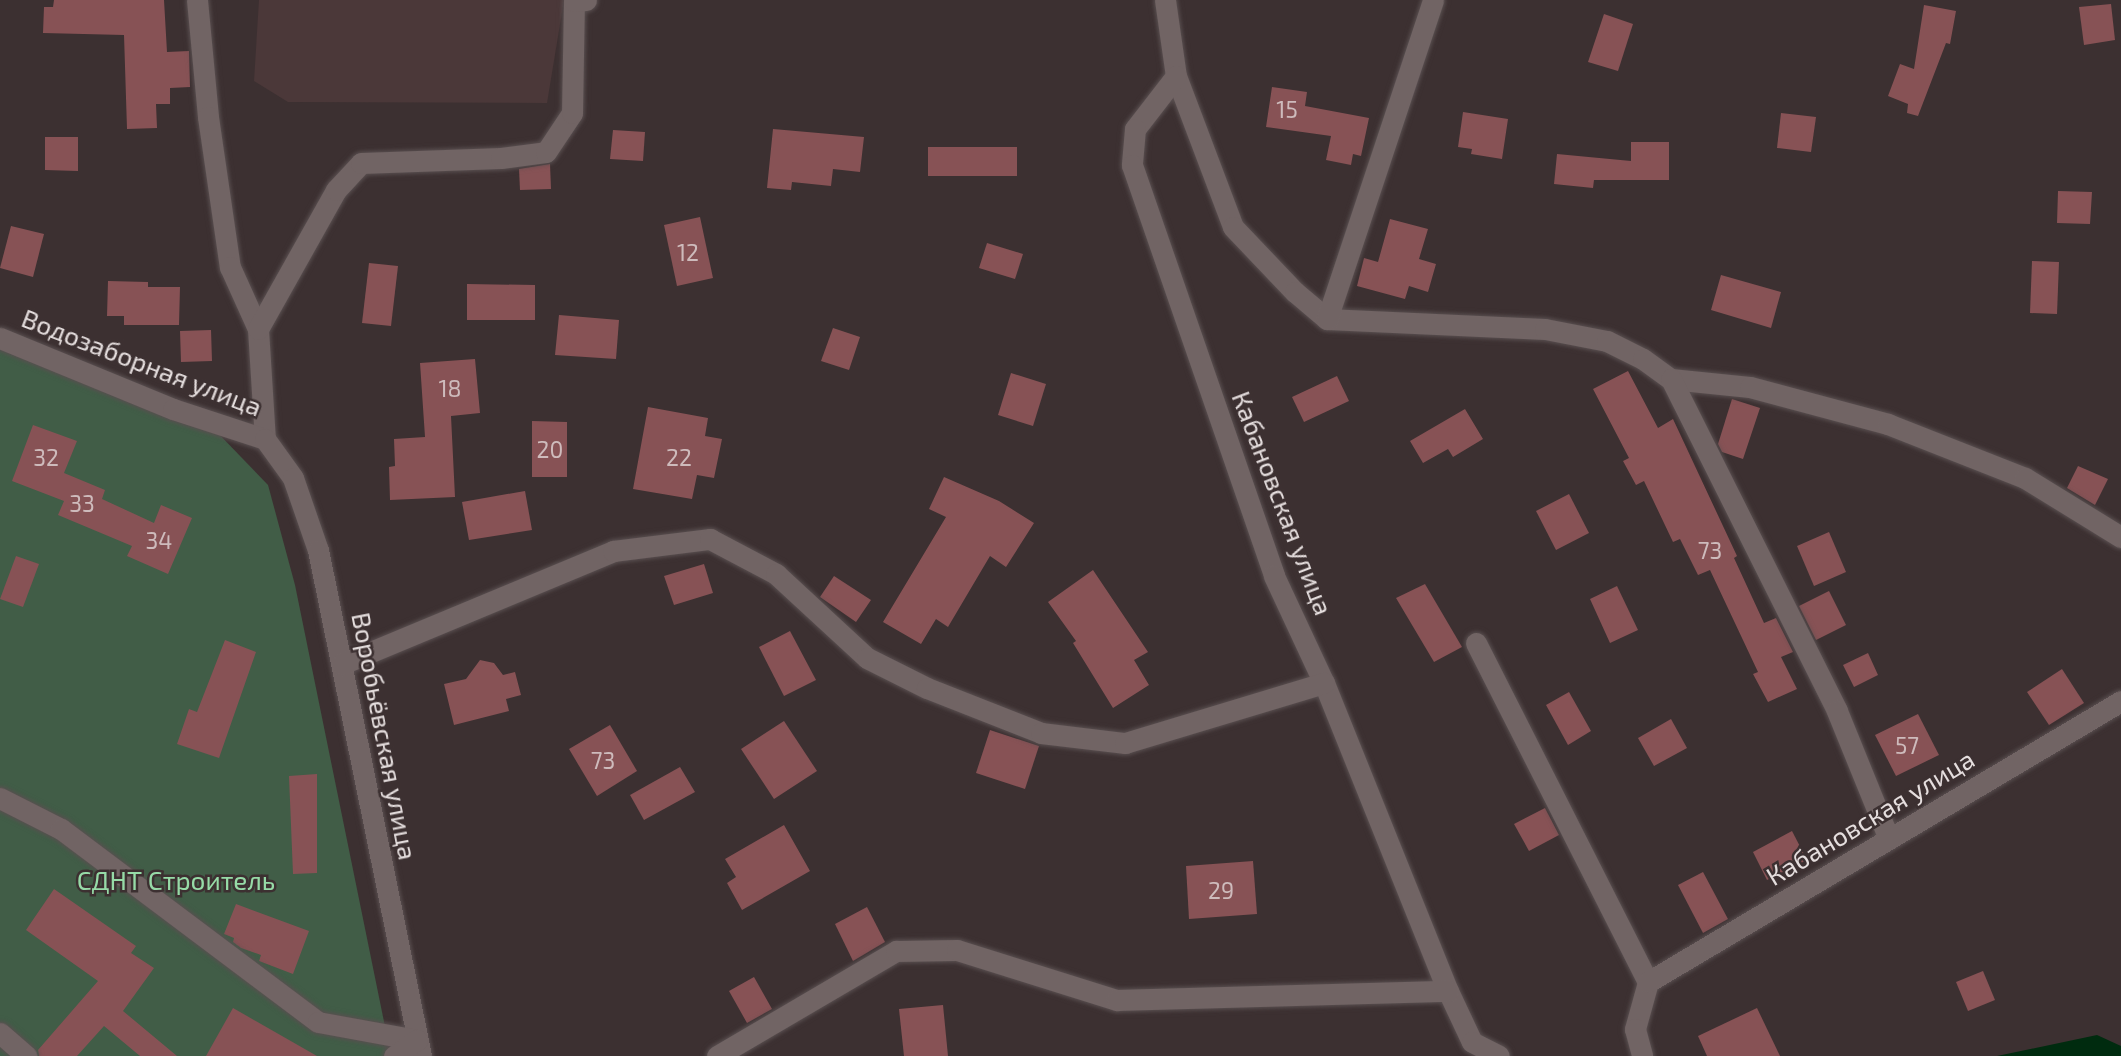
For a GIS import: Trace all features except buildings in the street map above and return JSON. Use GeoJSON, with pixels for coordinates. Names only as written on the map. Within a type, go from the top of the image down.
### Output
{"type":"FeatureCollection","features":[{"type":"Feature","properties":{"kind":"street"},"geometry":{"type":"LineString","coordinates":[[197,0],[208,117],[230,267],[258,329],[265,439]]}},
{"type":"Feature","properties":{"kind":"street"},"geometry":{"type":"LineString","coordinates":[[258,329],[336,190],[361,163],[501,158],[546,152],[572,113],[574,2],[586,0]]}},
{"type":"Feature","properties":{"kind":"street"},"geometry":{"type":"LineString","coordinates":[[1165,0],[1177,76],[1233,228],[1295,292],[1327,319],[1545,329],[1607,341],[1643,359],[1671,379],[1837,711],[1889,839]]}},
{"type":"Feature","properties":{"kind":"street"},"geometry":{"type":"LineString","coordinates":[[1327,319],[1433,0]]}},
{"type":"Feature","properties":{"kind":"street","name":"Кабановская улица"},"geometry":{"type":"LineString","coordinates":[[1177,76],[1135,129],[1132,165],[1274,576],[1324,682],[1447,991],[1472,1042],[1499,1056]]}},
{"type":"Feature","properties":{"kind":"street","name":"Водозаборная улица"},"geometry":{"type":"LineString","coordinates":[[0,338],[173,409],[265,439]]}},
{"type":"Feature","properties":{"kind":"street"},"geometry":{"type":"LineString","coordinates":[[1671,379],[1750,387],[1888,424],[2025,478],[2121,537]]}},
{"type":"Feature","properties":{"kind":"street","name":"Воробьёвская улица"},"geometry":{"type":"LineString","coordinates":[[265,439],[293,478],[318,550],[419,1048]]}},
{"type":"Feature","properties":{"kind":"street"},"geometry":{"type":"LineString","coordinates":[[342,664],[613,551],[710,539],[776,574],[867,658],[927,688],[1041,733],[1125,743],[1324,682]]}},
{"type":"Feature","properties":{"kind":"street"},"geometry":{"type":"LineString","coordinates":[[1476,643],[1648,982],[1634,1029],[1642,1056]]}},
{"type":"Feature","properties":{"kind":"street","name":"Кабановская улица"},"geometry":{"type":"LineString","coordinates":[[1648,982],[2121,701]]}},
{"type":"Feature","properties":{"kind":"street"},"geometry":{"type":"LineString","coordinates":[[0,798],[61,829],[318,1022],[419,1048]]}},
{"type":"Feature","properties":{"kind":"street"},"geometry":{"type":"LineString","coordinates":[[717,1056],[896,951],[957,950],[1117,1000],[1447,991]]}},
{"type":"Feature","properties":{"kind":"street"},"geometry":{"type":"LineString","coordinates":[[0,1033],[26,1056]]}},
{"type":"Feature","properties":{"kind":"street"},"geometry":{"type":"LineString","coordinates":[[394,1056],[419,1048]]}},
{"type":"Feature","properties":{"kind":"shaded area"},"geometry":{"type":"Polygon","coordinates":[[[259,0],[564,0],[547,103],[288,102],[254,81],[259,0]]]}},
{"type":"Feature","properties":{"kind":"shaded area"},"geometry":{"type":"Polygon","coordinates":[[[2097,1035],[2121,1046],[2121,1056],[1997,1056],[2097,1035]]]}},
{"type":"Feature","properties":{"kind":"green space","name":"СДНТ Строитель"},"geometry":{"type":"Polygon","coordinates":[[[0,341],[215,430],[268,485],[295,585],[391,1056],[0,1056],[0,341]]]}}]}
